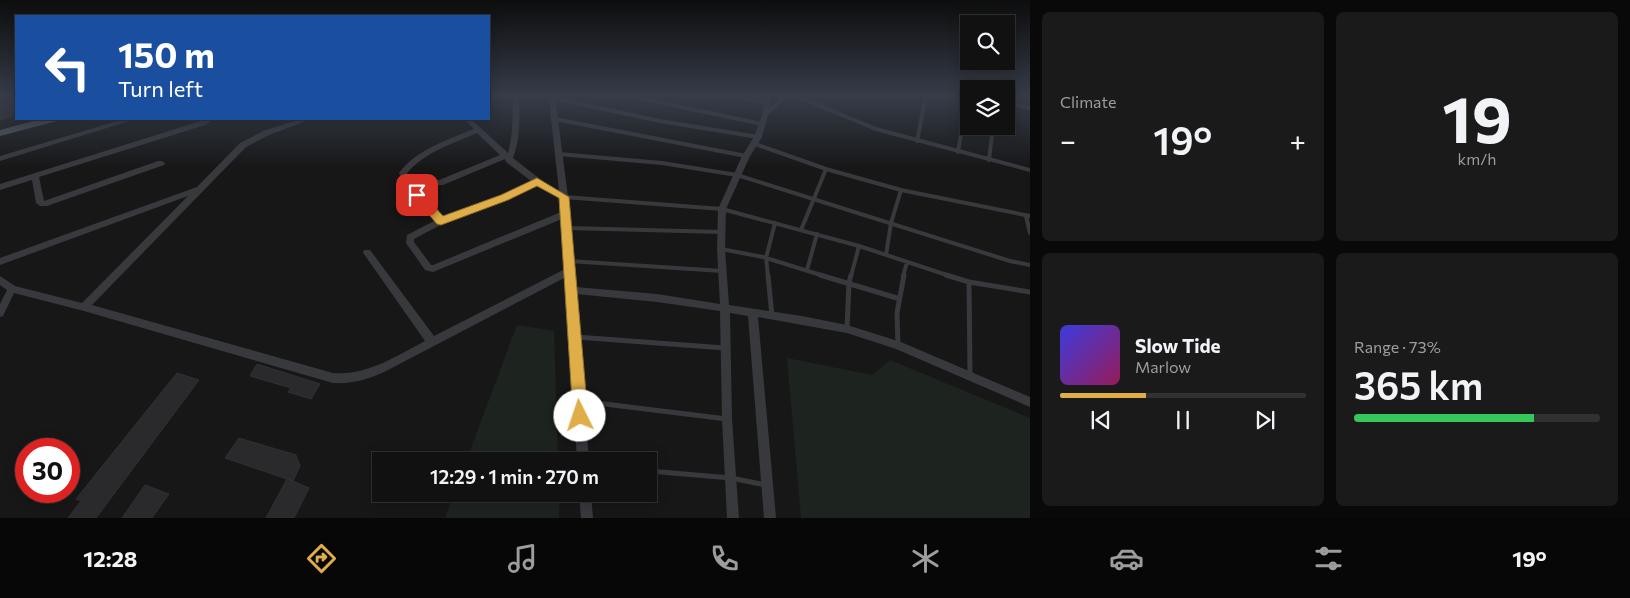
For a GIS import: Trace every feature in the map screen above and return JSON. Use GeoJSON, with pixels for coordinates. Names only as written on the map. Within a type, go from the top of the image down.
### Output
{"type":"FeatureCollection","features":[{"type":"Feature","properties":{"kind":"main road"},"geometry":{"type":"LineString","coordinates":[[0,133],[49,120]]}},
{"type":"Feature","properties":{"kind":"street"},"geometry":{"type":"LineString","coordinates":[[0,159],[127,120]]}},
{"type":"Feature","properties":{"kind":"street"},"geometry":{"type":"LineString","coordinates":[[0,187],[209,120]]}},
{"type":"Feature","properties":{"kind":"street"},"geometry":{"type":"LineString","coordinates":[[84,307],[243,146],[254,138],[303,120]]}},
{"type":"Feature","properties":{"kind":"street"},"geometry":{"type":"LineString","coordinates":[[468,120],[507,158],[537,181],[564,197]]}},
{"type":"Feature","properties":{"kind":"street"},"geometry":{"type":"LineString","coordinates":[[407,183],[440,183],[507,158],[514,148],[518,128],[517,120]]}},
{"type":"Feature","properties":{"kind":"street"},"geometry":{"type":"LineString","coordinates":[[555,120],[567,228],[583,452]]}},
{"type":"Feature","properties":{"kind":"street"},"geometry":{"type":"LineString","coordinates":[[733,518],[727,419],[725,309],[721,249],[722,209],[746,156],[756,140],[763,120]]}},
{"type":"Feature","properties":{"kind":"street"},"geometry":{"type":"LineString","coordinates":[[441,221],[407,183],[403,173],[410,163],[430,151],[478,130]]}},
{"type":"Feature","properties":{"kind":"street"},"geometry":{"type":"LineString","coordinates":[[35,175],[40,203],[44,204],[161,163]]}},
{"type":"Feature","properties":{"kind":"street"},"geometry":{"type":"LineString","coordinates":[[537,181],[505,197],[441,221],[410,236],[410,243],[428,268],[433,269],[565,214]]}},
{"type":"Feature","properties":{"kind":"street"},"geometry":{"type":"LineString","coordinates":[[0,262],[199,189]]}},
{"type":"Feature","properties":{"kind":"street"},"geometry":{"type":"LineString","coordinates":[[367,252],[432,342]]}},
{"type":"Feature","properties":{"kind":"street"},"geometry":{"type":"LineString","coordinates":[[0,280],[12,289],[84,307],[333,378],[348,380],[365,376],[432,342],[569,266]]}},
{"type":"Feature","properties":{"kind":"street"},"geometry":{"type":"LineString","coordinates":[[0,313],[12,289]]}},
{"type":"Feature","properties":{"kind":"street"},"geometry":{"type":"LineString","coordinates":[[570,290],[657,298],[847,329],[898,345],[1030,402]]}},
{"type":"Feature","properties":{"kind":"street"},"geometry":{"type":"LineString","coordinates":[[753,314],[770,518]]}},
{"type":"Feature","properties":{"kind":"street"},"geometry":{"type":"LineString","coordinates":[[586,502],[587,518]]}},
{"type":"Feature","properties":{"kind":"lane"},"geometry":{"type":"LineString","coordinates":[[561,120],[746,156]]}},
{"type":"Feature","properties":{"kind":"lane"},"geometry":{"type":"LineString","coordinates":[[656,120],[756,140],[826,169],[901,190],[1028,216],[1030,233]]}},
{"type":"Feature","properties":{"kind":"lane"},"geometry":{"type":"LineString","coordinates":[[744,120],[762,124]]}},
{"type":"Feature","properties":{"kind":"lane"},"geometry":{"type":"LineString","coordinates":[[855,120],[876,129],[917,141],[1030,170]]}},
{"type":"Feature","properties":{"kind":"lane"},"geometry":{"type":"LineString","coordinates":[[917,141],[921,120]]}},
{"type":"Feature","properties":{"kind":"lane"},"geometry":{"type":"LineString","coordinates":[[958,152],[961,135]]}},
{"type":"Feature","properties":{"kind":"lane"},"geometry":{"type":"LineString","coordinates":[[989,160],[992,135]]}},
{"type":"Feature","properties":{"kind":"lane"},"geometry":{"type":"LineString","coordinates":[[559,154],[662,163],[737,175],[1010,262],[1030,265]]}},
{"type":"Feature","properties":{"kind":"lane"},"geometry":{"type":"LineString","coordinates":[[801,230],[812,198],[826,169]]}},
{"type":"Feature","properties":{"kind":"lane"},"geometry":{"type":"LineString","coordinates":[[886,255],[890,224],[901,190]]}},
{"type":"Feature","properties":{"kind":"lane"},"geometry":{"type":"LineString","coordinates":[[564,197],[722,209],[859,246],[969,282],[1030,292]]}},
{"type":"Feature","properties":{"kind":"lane"},"geometry":{"type":"LineString","coordinates":[[773,317],[766,258],[775,223]]}},
{"type":"Feature","properties":{"kind":"lane"},"geometry":{"type":"LineString","coordinates":[[567,228],[722,232]]}},
{"type":"Feature","properties":{"kind":"lane"},"geometry":{"type":"LineString","coordinates":[[807,270],[816,234]]}},
{"type":"Feature","properties":{"kind":"lane"},"geometry":{"type":"LineString","coordinates":[[847,329],[849,283],[859,246]]}},
{"type":"Feature","properties":{"kind":"lane"},"geometry":{"type":"LineString","coordinates":[[721,249],[766,258],[897,298]]}},
{"type":"Feature","properties":{"kind":"lane"},"geometry":{"type":"LineString","coordinates":[[898,345],[896,329],[897,298],[907,262]]}},
{"type":"Feature","properties":{"kind":"lane"},"geometry":{"type":"LineString","coordinates":[[569,266],[723,270]]}},
{"type":"Feature","properties":{"kind":"lane"},"geometry":{"type":"LineString","coordinates":[[969,282],[970,376]]}},
{"type":"Feature","properties":{"kind":"lane"},"geometry":{"type":"LineString","coordinates":[[574,337],[726,348]]}},
{"type":"Feature","properties":{"kind":"lane"},"geometry":{"type":"LineString","coordinates":[[580,401],[727,419]]}},
{"type":"Feature","properties":{"kind":"lane"},"geometry":{"type":"LineString","coordinates":[[657,471],[731,478],[768,486]]}},
{"type":"Feature","properties":{"kind":"shaded area"},"geometry":{"type":"Polygon","coordinates":[[[517,325],[554,331],[558,452],[469,452],[517,325]]]}},
{"type":"Feature","properties":{"kind":"shaded area"},"geometry":{"type":"Polygon","coordinates":[[[787,358],[872,375],[890,360],[1030,418],[1030,518],[801,518],[787,358]]]}},
{"type":"Feature","properties":{"kind":"shaded area"},"geometry":{"type":"Polygon","coordinates":[[[451,502],[559,502],[559,518],[445,518],[451,502]]]}},
{"type":"Feature","properties":{"kind":"building"},"geometry":{"type":"Polygon","coordinates":[[[257,364],[320,384],[311,399],[288,392],[291,388],[250,376],[257,364]]]}},
{"type":"Feature","properties":{"kind":"building"},"geometry":{"type":"Polygon","coordinates":[[[177,373],[199,380],[96,518],[68,518],[80,503],[80,494],[177,373]]]}},
{"type":"Feature","properties":{"kind":"building"},"geometry":{"type":"Polygon","coordinates":[[[239,438],[296,455],[300,466],[293,481],[288,479],[309,488],[294,518],[266,518],[287,479],[225,458],[239,438]]]}},
{"type":"Feature","properties":{"kind":"building"},"geometry":{"type":"Polygon","coordinates":[[[145,485],[169,494],[152,518],[122,518],[145,485]]]}},
{"type":"Feature","properties":{"kind":"route"},"geometry":{"type":"LineString","coordinates":[[417,195],[441,221],[505,197],[537,181],[564,197],[580,416]]}}]}
